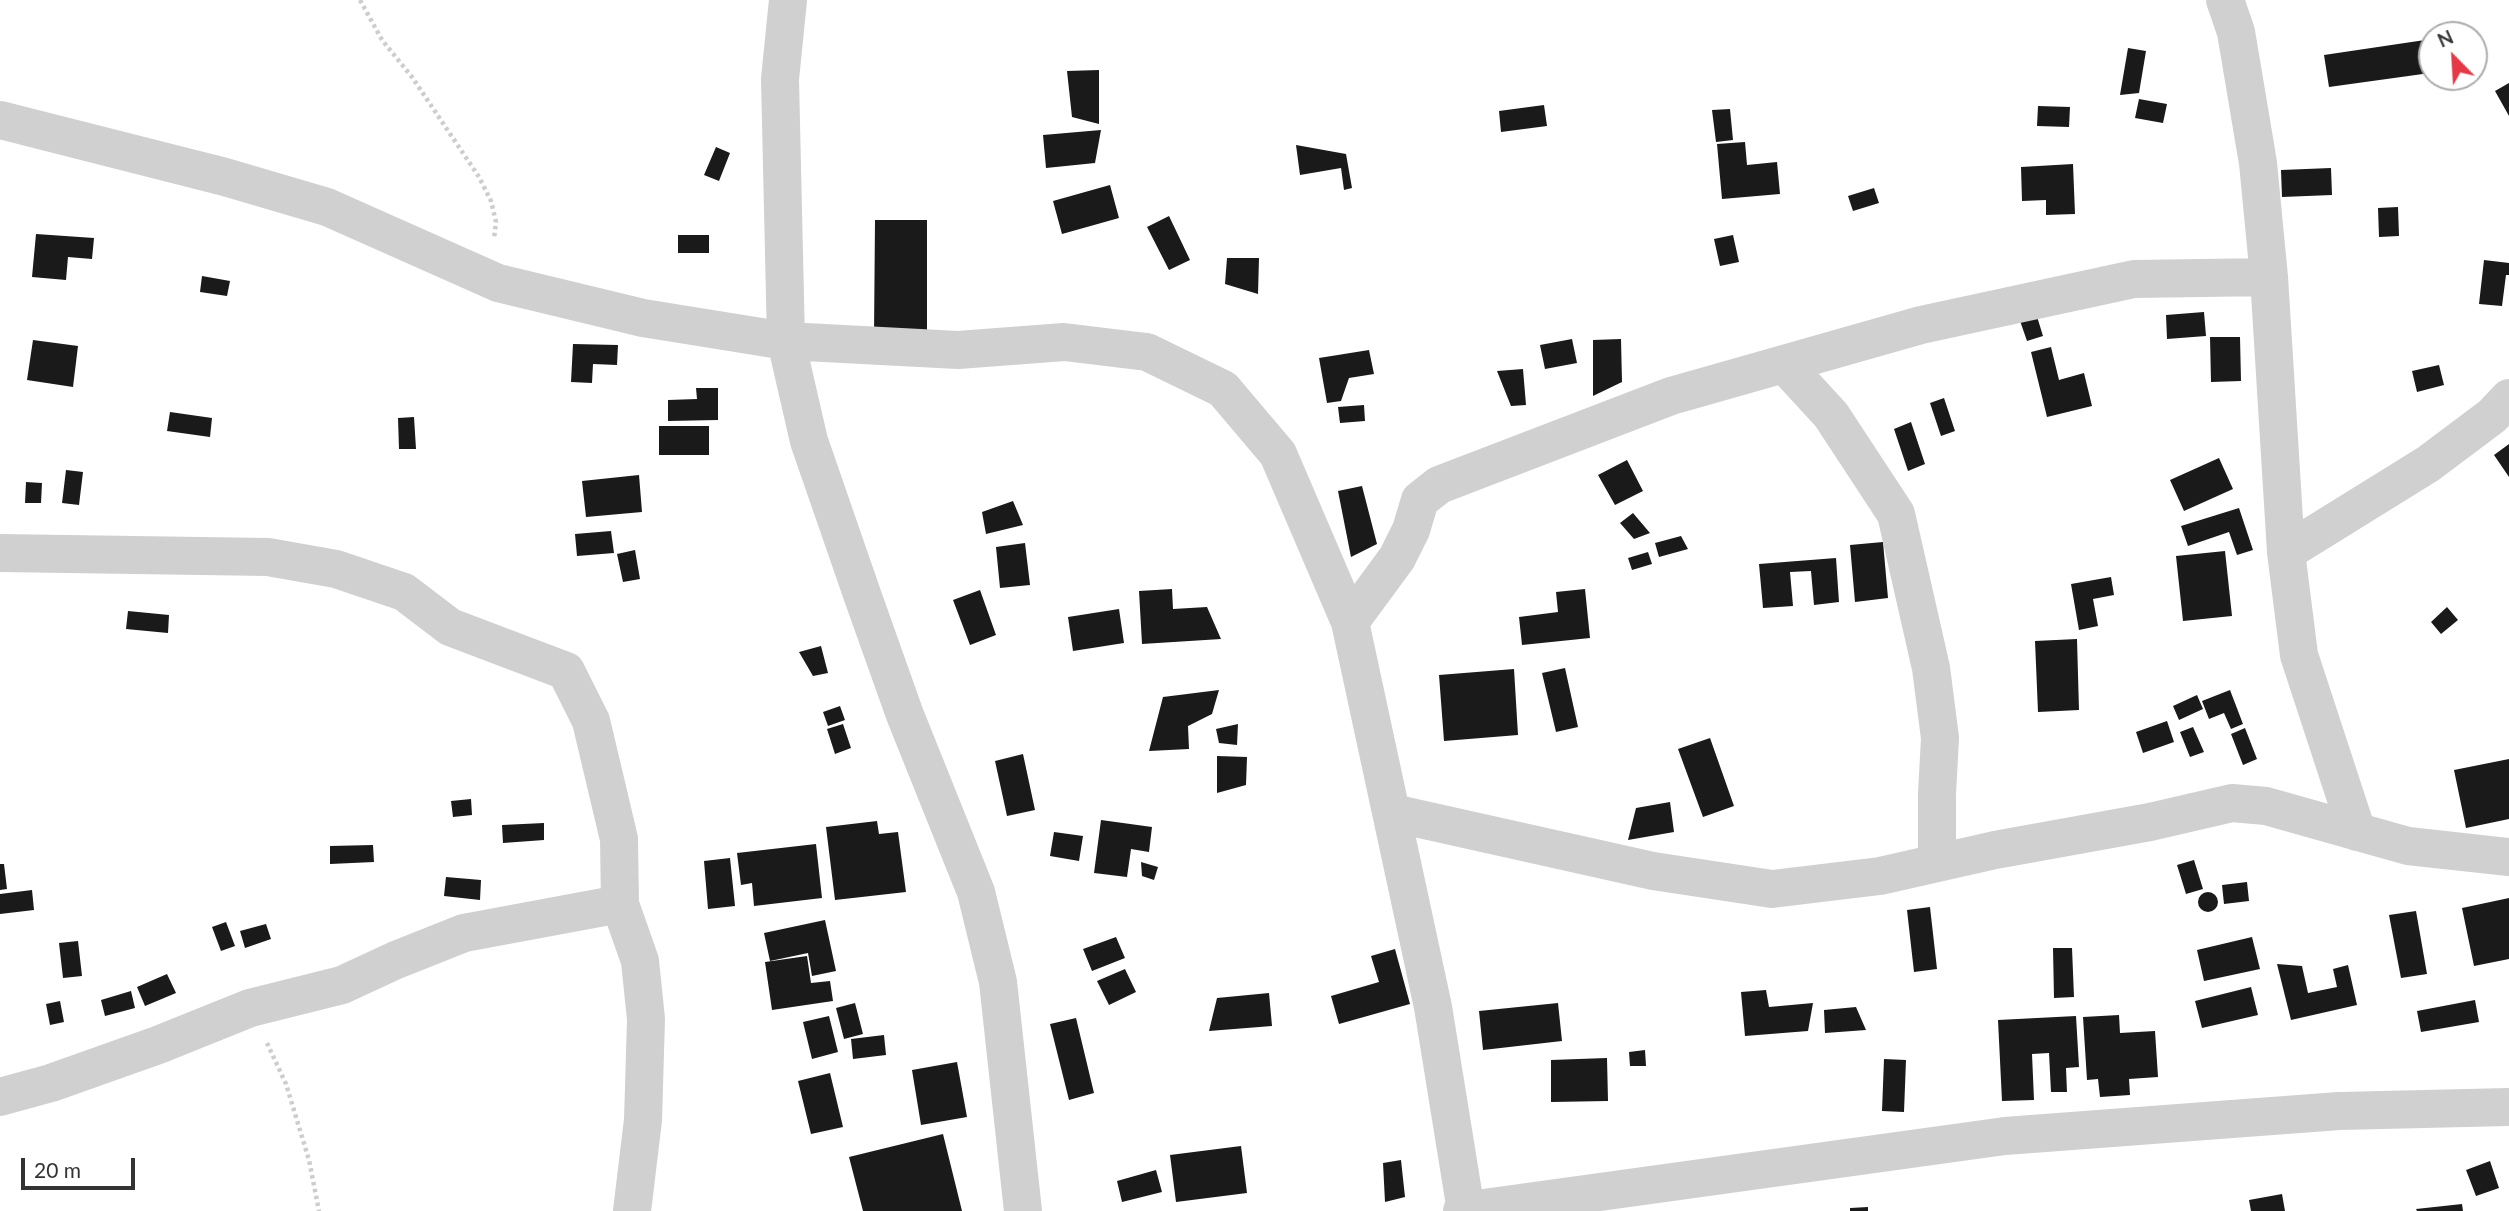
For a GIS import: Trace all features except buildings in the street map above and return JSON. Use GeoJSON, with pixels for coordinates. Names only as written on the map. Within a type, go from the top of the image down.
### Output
{"type":"FeatureCollection","features":[{"type":"Feature","properties":{"kind":"street"},"geometry":{"type":"LineString","coordinates":[[788,0],[780,79],[786,341],[809,441],[905,715],[976,892],[998,982],[1024,1211]]}},
{"type":"Feature","properties":{"kind":"street"},"geometry":{"type":"LineString","coordinates":[[2225,0],[2236,32],[2258,163],[2269,277],[2286,552],[2299,655],[2357,832]]}},
{"type":"Feature","properties":{"kind":"street"},"geometry":{"type":"LineString","coordinates":[[0,120],[225,177],[327,206],[488,279],[643,318],[786,341],[958,349],[1064,342],[1147,352],[1223,389],[1278,454],[1350,622],[1433,1007],[1465,1211],[2005,1136],[2339,1111],[2509,1107]]}},
{"type":"Feature","properties":{"kind":"street"},"geometry":{"type":"LineString","coordinates":[[1350,622],[1397,558],[1411,530],[1420,500],[1439,485],[1671,396],[1921,326],[2134,279],[2269,277]]}},
{"type":"Feature","properties":{"kind":"street"},"geometry":{"type":"LineString","coordinates":[[1785,365],[1831,415],[1896,514],[1931,668],[1940,738],[1937,863]]}},
{"type":"Feature","properties":{"kind":"street"},"geometry":{"type":"LineString","coordinates":[[2286,552],[2428,464],[2492,416],[2509,398]]}},
{"type":"Feature","properties":{"kind":"street"},"geometry":{"type":"LineString","coordinates":[[0,553],[268,557],[337,569],[404,592],[450,627],[566,671],[591,721],[619,839],[620,904],[640,961],[646,1019],[643,1120],[632,1211]]}},
{"type":"Feature","properties":{"kind":"street"},"geometry":{"type":"LineString","coordinates":[[1393,813],[1653,871],[1772,889],[1880,876],[1995,850],[2150,822],[2232,803],[2266,806],[2409,846],[2509,857]]}},
{"type":"Feature","properties":{"kind":"street"},"geometry":{"type":"LineString","coordinates":[[0,1097],[51,1083],[134,1054],[250,1008],[342,985],[464,933],[620,904]]}},
{"type":"Feature","properties":{"kind":"path"},"geometry":{"type":"LineString","coordinates":[[360,0],[382,40],[412,78],[479,177],[492,201],[496,222],[488,279]]}},
{"type":"Feature","properties":{"kind":"path"},"geometry":{"type":"LineString","coordinates":[[250,1008],[286,1084],[309,1160],[319,1211]]}}]}
